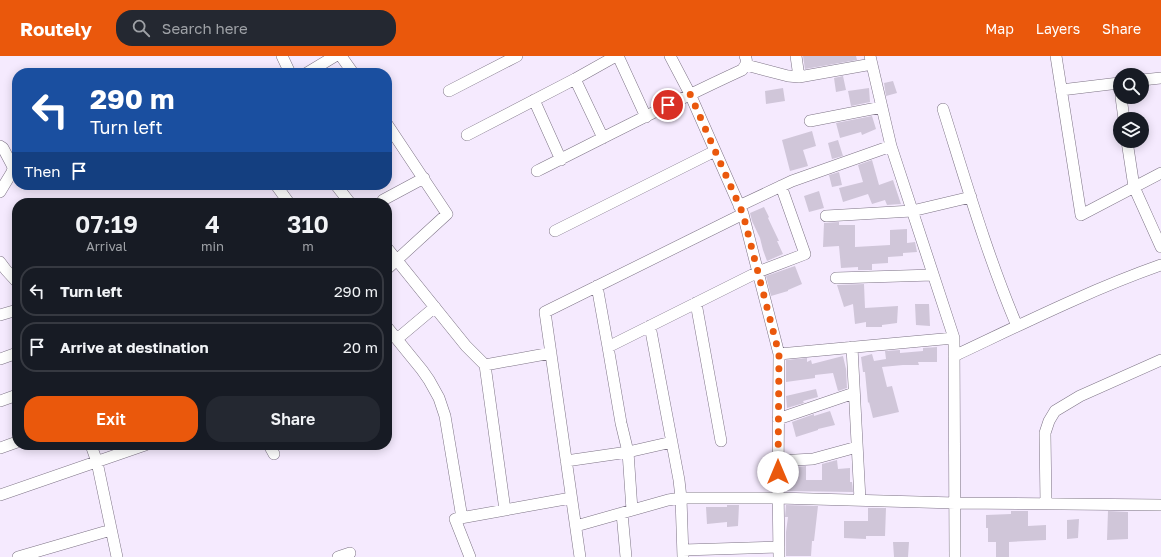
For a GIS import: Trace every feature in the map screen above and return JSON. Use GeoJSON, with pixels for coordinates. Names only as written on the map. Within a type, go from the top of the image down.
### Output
{"type":"FeatureCollection","features":[{"type":"Feature","properties":{"kind":"street"},"geometry":{"type":"LineString","coordinates":[[282,56],[288,68]]}},
{"type":"Feature","properties":{"kind":"street"},"geometry":{"type":"LineString","coordinates":[[316,61],[334,56]]}},
{"type":"Feature","properties":{"kind":"street"},"geometry":{"type":"LineString","coordinates":[[341,56],[349,68]]}},
{"type":"Feature","properties":{"kind":"street"},"geometry":{"type":"LineString","coordinates":[[449,91],[516,56]]}},
{"type":"Feature","properties":{"kind":"street"},"geometry":{"type":"LineString","coordinates":[[467,135],[617,56],[646,117]]}},
{"type":"Feature","properties":{"kind":"street"},"geometry":{"type":"LineString","coordinates":[[650,326],[681,498],[683,553],[779,552],[779,354],[741,210],[690,94],[670,56]]}},
{"type":"Feature","properties":{"kind":"street"},"geometry":{"type":"LineString","coordinates":[[796,56],[799,77]]}},
{"type":"Feature","properties":{"kind":"street"},"geometry":{"type":"LineString","coordinates":[[1056,56],[1081,215],[1161,172]]}},
{"type":"Feature","properties":{"kind":"street"},"geometry":{"type":"LineString","coordinates":[[537,171],[690,94],[742,70],[746,61],[788,76],[799,77],[871,60],[891,146],[954,338],[955,557]]}},
{"type":"Feature","properties":{"kind":"street"},"geometry":{"type":"LineString","coordinates":[[1149,79],[1161,78]]}},
{"type":"Feature","properties":{"kind":"street"},"geometry":{"type":"LineString","coordinates":[[575,79],[603,138]]}},
{"type":"Feature","properties":{"kind":"street"},"geometry":{"type":"LineString","coordinates":[[1061,90],[1113,86]]}},
{"type":"Feature","properties":{"kind":"street"},"geometry":{"type":"LineString","coordinates":[[534,100],[561,160]]}},
{"type":"Feature","properties":{"kind":"street"},"geometry":{"type":"LineString","coordinates":[[810,121],[882,107]]}},
{"type":"Feature","properties":{"kind":"street"},"geometry":{"type":"LineString","coordinates":[[943,109],[993,266],[1017,326]]}},
{"type":"Feature","properties":{"kind":"street"},"geometry":{"type":"LineString","coordinates":[[392,131],[447,214],[392,264]]}},
{"type":"Feature","properties":{"kind":"street"},"geometry":{"type":"LineString","coordinates":[[0,146],[3,148],[12,166]]}},
{"type":"Feature","properties":{"kind":"street"},"geometry":{"type":"LineString","coordinates":[[580,557],[545,312],[741,210],[781,186],[891,146]]}},
{"type":"Feature","properties":{"kind":"street"},"geometry":{"type":"LineString","coordinates":[[1128,148],[1134,187],[1161,246]]}},
{"type":"Feature","properties":{"kind":"street"},"geometry":{"type":"LineString","coordinates":[[555,231],[715,151]]}},
{"type":"Feature","properties":{"kind":"street"},"geometry":{"type":"LineString","coordinates":[[0,192],[12,172]]}},
{"type":"Feature","properties":{"kind":"street"},"geometry":{"type":"LineString","coordinates":[[387,198],[424,178]]}},
{"type":"Feature","properties":{"kind":"street"},"geometry":{"type":"LineString","coordinates":[[608,347],[758,272],[805,254],[781,186]]}},
{"type":"Feature","properties":{"kind":"street"},"geometry":{"type":"LineString","coordinates":[[280,190],[286,198]]}},
{"type":"Feature","properties":{"kind":"street"},"geometry":{"type":"LineString","coordinates":[[340,190],[346,198]]}},
{"type":"Feature","properties":{"kind":"street"},"geometry":{"type":"LineString","coordinates":[[826,216],[912,211],[971,197]]}},
{"type":"Feature","properties":{"kind":"street"},"geometry":{"type":"LineString","coordinates":[[392,254],[466,346],[485,366],[505,510]]}},
{"type":"Feature","properties":{"kind":"street"},"geometry":{"type":"LineString","coordinates":[[0,262],[12,277]]}},
{"type":"Feature","properties":{"kind":"street"},"geometry":{"type":"LineString","coordinates":[[954,356],[1017,326],[1128,277],[1161,265]]}},
{"type":"Feature","properties":{"kind":"street"},"geometry":{"type":"LineString","coordinates":[[836,278],[933,274]]}},
{"type":"Feature","properties":{"kind":"street"},"geometry":{"type":"LineString","coordinates":[[597,286],[621,423],[628,452],[626,557]]}},
{"type":"Feature","properties":{"kind":"street"},"geometry":{"type":"LineString","coordinates":[[696,303],[721,440]]}},
{"type":"Feature","properties":{"kind":"street"},"geometry":{"type":"LineString","coordinates":[[397,339],[435,307]]}},
{"type":"Feature","properties":{"kind":"street"},"geometry":{"type":"LineString","coordinates":[[0,315],[12,311]]}},
{"type":"Feature","properties":{"kind":"street"},"geometry":{"type":"LineString","coordinates":[[392,333],[429,380],[443,407],[462,518]]}},
{"type":"Feature","properties":{"kind":"street"},"geometry":{"type":"LineString","coordinates":[[779,354],[954,338]]}},
{"type":"Feature","properties":{"kind":"street"},"geometry":{"type":"LineString","coordinates":[[852,347],[860,500]]}},
{"type":"Feature","properties":{"kind":"street"},"geometry":{"type":"LineString","coordinates":[[485,366],[551,353]]}},
{"type":"Feature","properties":{"kind":"street"},"geometry":{"type":"LineString","coordinates":[[0,359],[12,355]]}},
{"type":"Feature","properties":{"kind":"street"},"geometry":{"type":"LineString","coordinates":[[1046,504],[1045,434],[1048,422],[1055,411],[1080,396],[1161,360]]}},
{"type":"Feature","properties":{"kind":"street"},"geometry":{"type":"LineString","coordinates":[[778,419],[854,393]]}},
{"type":"Feature","properties":{"kind":"street"},"geometry":{"type":"LineString","coordinates":[[0,401],[12,397]]}},
{"type":"Feature","properties":{"kind":"street"},"geometry":{"type":"LineString","coordinates":[[566,461],[628,452],[672,442]]}},
{"type":"Feature","properties":{"kind":"street"},"geometry":{"type":"LineString","coordinates":[[0,448],[12,444]]}},
{"type":"Feature","properties":{"kind":"street"},"geometry":{"type":"LineString","coordinates":[[778,461],[813,459],[857,447]]}},
{"type":"Feature","properties":{"kind":"street"},"geometry":{"type":"LineString","coordinates":[[93,450],[97,462],[117,557]]}},
{"type":"Feature","properties":{"kind":"street"},"geometry":{"type":"LineString","coordinates":[[0,495],[131,450]]}},
{"type":"Feature","properties":{"kind":"street"},"geometry":{"type":"LineString","coordinates":[[470,557],[455,519],[572,498]]}},
{"type":"Feature","properties":{"kind":"street"},"geometry":{"type":"LineString","coordinates":[[576,526],[668,500],[681,498],[778,498],[955,503],[1161,505]]}},
{"type":"Feature","properties":{"kind":"street"},"geometry":{"type":"LineString","coordinates":[[18,557],[111,530]]}},
{"type":"Feature","properties":{"kind":"street"},"geometry":{"type":"LineString","coordinates":[[338,557],[350,553]]}},
{"type":"Feature","properties":{"kind":"building"},"geometry":{"type":"Polygon","coordinates":[[[803,56],[856,56],[857,60],[805,69],[803,56]]]}},
{"type":"Feature","properties":{"kind":"building"},"geometry":{"type":"Polygon","coordinates":[[[843,76],[846,90],[836,92],[834,78],[843,76]]]}},
{"type":"Feature","properties":{"kind":"building"},"geometry":{"type":"Polygon","coordinates":[[[893,81],[897,93],[886,96],[884,83],[893,81]]]}},
{"type":"Feature","properties":{"kind":"building"},"geometry":{"type":"Polygon","coordinates":[[[783,88],[785,101],[766,104],[765,91],[783,88]]]}},
{"type":"Feature","properties":{"kind":"building"},"geometry":{"type":"Polygon","coordinates":[[[869,88],[870,102],[851,106],[848,91],[869,88]]]}},
{"type":"Feature","properties":{"kind":"building"},"geometry":{"type":"Polygon","coordinates":[[[872,116],[876,129],[862,135],[861,132],[840,138],[836,123],[872,116]]]}},
{"type":"Feature","properties":{"kind":"building"},"geometry":{"type":"Polygon","coordinates":[[[812,131],[816,146],[803,150],[808,166],[790,171],[782,140],[812,131]]]}},
{"type":"Feature","properties":{"kind":"building"},"geometry":{"type":"Polygon","coordinates":[[[838,140],[843,156],[832,159],[828,143],[838,140]]]}},
{"type":"Feature","properties":{"kind":"building"},"geometry":{"type":"Polygon","coordinates":[[[872,160],[879,185],[893,180],[901,204],[887,205],[885,200],[872,204],[868,194],[843,202],[839,188],[863,182],[858,165],[872,160]]]}},
{"type":"Feature","properties":{"kind":"building"},"geometry":{"type":"Polygon","coordinates":[[[839,172],[842,185],[832,187],[829,175],[839,172]]]}},
{"type":"Feature","properties":{"kind":"building"},"geometry":{"type":"Polygon","coordinates":[[[819,191],[824,208],[809,212],[804,196],[819,191]]]}},
{"type":"Feature","properties":{"kind":"building"},"geometry":{"type":"Polygon","coordinates":[[[764,207],[783,254],[767,261],[750,213],[764,207]]]}},
{"type":"Feature","properties":{"kind":"building"},"geometry":{"type":"Polygon","coordinates":[[[839,222],[839,225],[855,225],[855,247],[890,245],[890,230],[907,229],[907,243],[915,242],[917,252],[903,253],[903,256],[888,257],[888,263],[872,264],[872,270],[858,270],[858,267],[841,268],[839,246],[823,247],[824,223],[839,222]]]}},
{"type":"Feature","properties":{"kind":"building"},"geometry":{"type":"Polygon","coordinates":[[[795,266],[802,284],[788,291],[771,296],[766,276],[795,266]]]}},
{"type":"Feature","properties":{"kind":"building"},"geometry":{"type":"Polygon","coordinates":[[[864,284],[865,308],[898,306],[897,323],[882,325],[882,327],[866,327],[866,322],[855,324],[853,304],[844,307],[837,285],[864,284]]]}},
{"type":"Feature","properties":{"kind":"building"},"geometry":{"type":"Polygon","coordinates":[[[915,304],[929,304],[930,326],[916,325],[915,304]]]}},
{"type":"Feature","properties":{"kind":"building"},"geometry":{"type":"Polygon","coordinates":[[[937,347],[937,362],[918,362],[919,365],[882,367],[887,387],[892,386],[899,412],[873,418],[869,402],[868,403],[865,372],[863,372],[861,357],[872,354],[874,361],[886,359],[885,351],[900,350],[900,353],[923,351],[923,348],[937,347]]]}},
{"type":"Feature","properties":{"kind":"building"},"geometry":{"type":"Polygon","coordinates":[[[843,356],[846,369],[847,388],[838,391],[833,373],[815,375],[815,378],[786,382],[786,360],[807,358],[807,362],[811,360],[812,364],[843,356]]]}},
{"type":"Feature","properties":{"kind":"building"},"geometry":{"type":"Polygon","coordinates":[[[816,389],[818,397],[803,401],[804,403],[787,408],[786,396],[816,389]]]}},
{"type":"Feature","properties":{"kind":"building"},"geometry":{"type":"Polygon","coordinates":[[[830,411],[835,425],[796,437],[792,422],[814,414],[814,416],[830,411]]]}},
{"type":"Feature","properties":{"kind":"building"},"geometry":{"type":"Polygon","coordinates":[[[837,460],[838,469],[850,468],[850,482],[852,482],[853,492],[787,491],[787,481],[796,481],[796,467],[806,466],[806,480],[822,480],[822,464],[837,460]]]}},
{"type":"Feature","properties":{"kind":"building"},"geometry":{"type":"Polygon","coordinates":[[[727,505],[739,505],[738,526],[727,527],[727,522],[707,524],[706,507],[727,507],[727,505]]]}},
{"type":"Feature","properties":{"kind":"building"},"geometry":{"type":"Polygon","coordinates":[[[786,505],[818,506],[811,556],[786,556],[786,532],[788,517],[785,517],[786,505]]]}},
{"type":"Feature","properties":{"kind":"building"},"geometry":{"type":"Polygon","coordinates":[[[868,508],[886,508],[885,536],[866,536],[866,539],[844,538],[844,521],[868,521],[868,508]]]}},
{"type":"Feature","properties":{"kind":"building"},"geometry":{"type":"Polygon","coordinates":[[[1011,511],[1028,511],[1028,526],[1046,525],[1046,540],[1009,542],[1009,557],[996,557],[996,542],[988,542],[986,515],[1011,514],[1011,511]]]}},
{"type":"Feature","properties":{"kind":"building"},"geometry":{"type":"Polygon","coordinates":[[[1108,511],[1128,512],[1128,539],[1107,540],[1108,511]]]}},
{"type":"Feature","properties":{"kind":"building"},"geometry":{"type":"Polygon","coordinates":[[[1079,519],[1078,538],[1067,539],[1067,520],[1079,519]]]}},
{"type":"Feature","properties":{"kind":"building"},"geometry":{"type":"Polygon","coordinates":[[[893,542],[909,542],[908,557],[894,557],[893,542]]]}},
{"type":"Feature","properties":{"kind":"route"},"geometry":{"type":"LineString","coordinates":[[668,105],[690,94],[743,214],[779,354],[778,472]]}}]}
